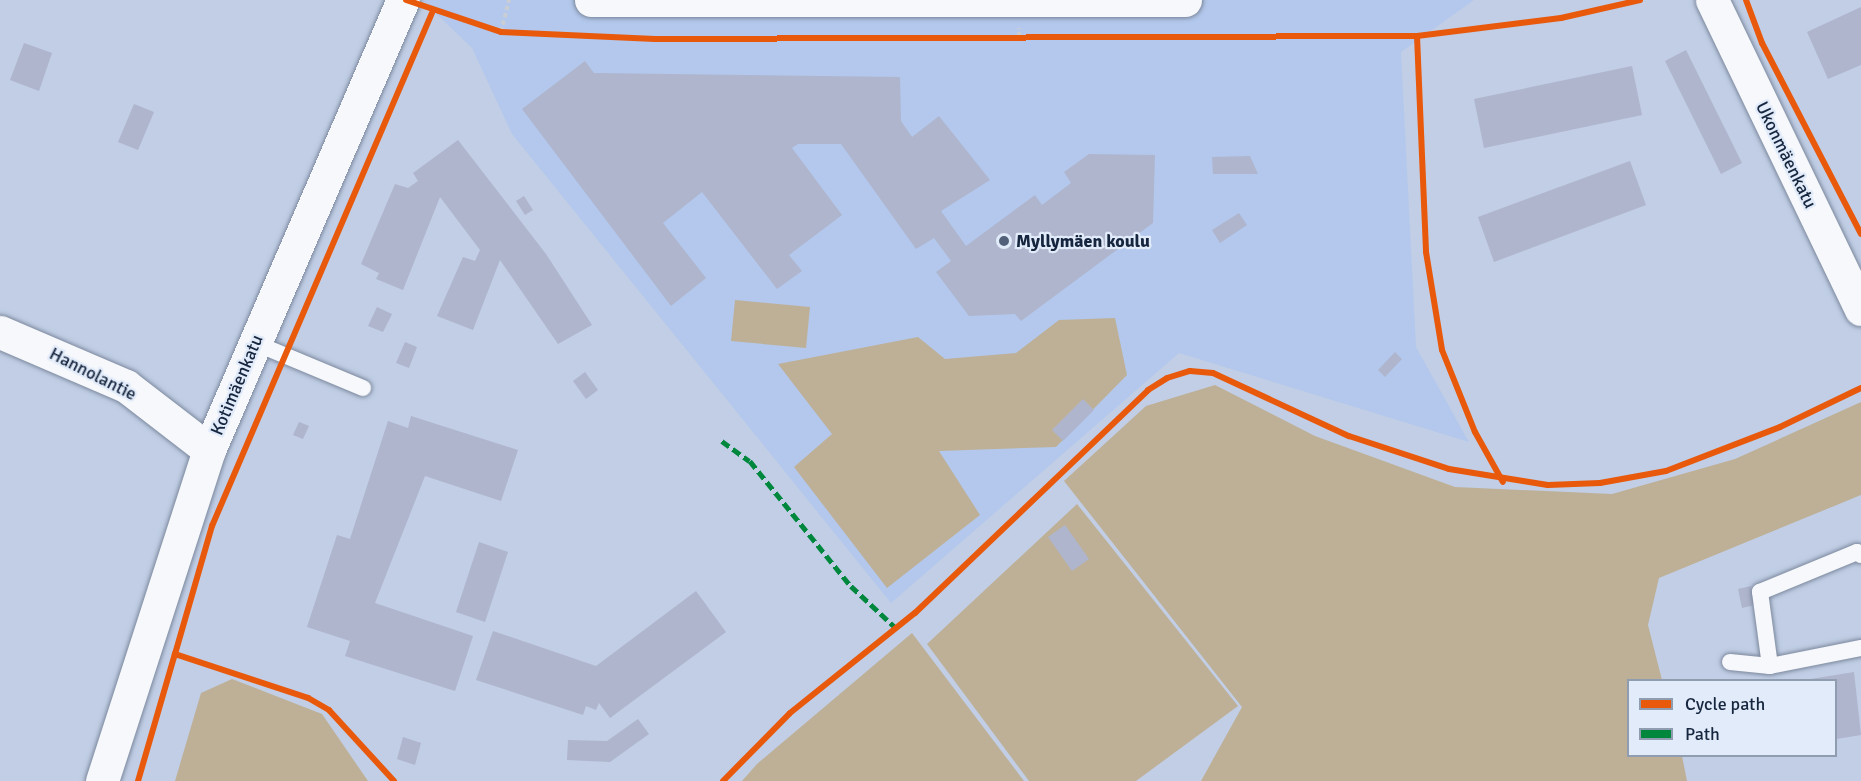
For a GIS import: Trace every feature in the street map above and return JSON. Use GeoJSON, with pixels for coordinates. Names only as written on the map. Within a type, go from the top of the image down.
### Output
{"type":"FeatureCollection","features":[{"type":"Feature","properties":{"kind":"street","name":"Kotimäenkatu"},"geometry":{"type":"LineString","coordinates":[[102,781],[209,450],[403,0]]}},
{"type":"Feature","properties":{"kind":"street"},"geometry":{"type":"LineString","coordinates":[[591,0],[1185,0]]}},
{"type":"Feature","properties":{"kind":"street","name":"Ukonmäenkatu"},"geometry":{"type":"LineString","coordinates":[[1712,0],[1861,309]]}},
{"type":"Feature","properties":{"kind":"street","name":"Hannolantie"},"geometry":{"type":"LineString","coordinates":[[0,332],[126,386],[209,450]]}},
{"type":"Feature","properties":{"kind":"lane"},"geometry":{"type":"LineString","coordinates":[[255,343],[363,388]]}},
{"type":"Feature","properties":{"kind":"lane"},"geometry":{"type":"LineString","coordinates":[[1770,666],[1760,592],[1857,552],[1861,555]]}},
{"type":"Feature","properties":{"kind":"lane"},"geometry":{"type":"LineString","coordinates":[[1730,662],[1770,666],[1861,648]]}},
{"type":"Feature","properties":{"kind":"path"},"geometry":{"type":"LineString","coordinates":[[501,32],[509,0]]}},
{"type":"Feature","properties":{"kind":"path"},"geometry":{"type":"LineString","coordinates":[[490,28],[501,32],[512,32]]}},
{"type":"Feature","properties":{"kind":"path"},"geometry":{"type":"LineString","coordinates":[[1007,37],[1030,37]]}},
{"type":"Feature","properties":{"kind":"shaded area","name":"Myllymäen koulu"},"geometry":{"type":"Polygon","coordinates":[[[422,0],[1474,0],[1401,52],[1416,347],[1469,442],[1179,353],[891,603],[512,134],[472,48],[422,0]]]}},
{"type":"Feature","properties":{"kind":"shaded area"},"geometry":{"type":"Polygon","coordinates":[[[735,300],[810,307],[806,348],[731,341],[735,300]]]}},
{"type":"Feature","properties":{"kind":"shaded area"},"geometry":{"type":"Polygon","coordinates":[[[1115,318],[1127,375],[1056,447],[939,451],[980,515],[887,588],[794,467],[832,434],[778,364],[918,337],[945,359],[1016,353],[1059,320],[1115,318]]]}},
{"type":"Feature","properties":{"kind":"shaded area"},"geometry":{"type":"Polygon","coordinates":[[[1215,385],[1315,436],[1455,487],[1612,494],[1735,459],[1861,402],[1861,495],[1659,578],[1648,625],[1662,679],[1627,679],[1627,757],[1682,757],[1687,781],[1201,781],[1242,707],[1064,481],[1146,406],[1215,385]]]}},
{"type":"Feature","properties":{"kind":"shaded area"},"geometry":{"type":"Polygon","coordinates":[[[1077,504],[1238,706],[1136,781],[1029,781],[927,644],[1077,504]]]}},
{"type":"Feature","properties":{"kind":"shaded area"},"geometry":{"type":"Polygon","coordinates":[[[912,633],[1024,781],[742,781],[757,764],[912,633]]]}},
{"type":"Feature","properties":{"kind":"shaded area"},"geometry":{"type":"Polygon","coordinates":[[[232,679],[322,714],[368,781],[175,781],[201,693],[232,679]]]}},
{"type":"Feature","properties":{"kind":"building"},"geometry":{"type":"Polygon","coordinates":[[[1861,7],[1861,65],[1828,79],[1807,32],[1861,7]]]}},
{"type":"Feature","properties":{"kind":"building"},"geometry":{"type":"Polygon","coordinates":[[[24,43],[52,53],[39,91],[10,80],[24,43]]]}},
{"type":"Feature","properties":{"kind":"building"},"geometry":{"type":"Polygon","coordinates":[[[1686,50],[1742,163],[1721,174],[1665,61],[1686,50]]]}},
{"type":"Feature","properties":{"kind":"building"},"geometry":{"type":"Polygon","coordinates":[[[585,61],[594,73],[900,77],[901,121],[912,137],[939,116],[990,180],[941,211],[966,246],[1035,195],[1042,205],[1071,183],[1064,172],[1089,154],[1155,155],[1153,223],[1021,321],[1015,314],[969,316],[936,272],[951,261],[934,238],[916,249],[841,144],[798,144],[792,148],[842,215],[789,255],[802,271],[777,289],[702,192],[663,223],[706,278],[671,306],[522,109],[585,61]]]}},
{"type":"Feature","properties":{"kind":"building"},"geometry":{"type":"Polygon","coordinates":[[[1632,66],[1642,115],[1484,148],[1474,99],[1632,66]]]}},
{"type":"Feature","properties":{"kind":"building"},"geometry":{"type":"Polygon","coordinates":[[[134,104],[154,112],[138,150],[118,142],[134,104]]]}},
{"type":"Feature","properties":{"kind":"building"},"geometry":{"type":"Polygon","coordinates":[[[458,140],[546,254],[592,325],[558,344],[500,260],[473,330],[437,316],[463,257],[475,261],[480,250],[440,197],[403,290],[376,279],[379,273],[361,264],[395,184],[408,188],[418,181],[413,173],[458,140]]]}},
{"type":"Feature","properties":{"kind":"building"},"geometry":{"type":"Polygon","coordinates":[[[1250,156],[1258,174],[1213,174],[1212,157],[1250,156]]]}},
{"type":"Feature","properties":{"kind":"building"},"geometry":{"type":"Polygon","coordinates":[[[1630,161],[1646,205],[1494,262],[1478,217],[1630,161]]]}},
{"type":"Feature","properties":{"kind":"building"},"geometry":{"type":"Polygon","coordinates":[[[524,196],[533,210],[525,215],[516,201],[524,196]]]}},
{"type":"Feature","properties":{"kind":"building"},"geometry":{"type":"Polygon","coordinates":[[[1239,213],[1247,225],[1220,243],[1212,230],[1239,213]]]}},
{"type":"Feature","properties":{"kind":"building"},"geometry":{"type":"Polygon","coordinates":[[[377,307],[392,314],[383,332],[368,326],[377,307]]]}},
{"type":"Feature","properties":{"kind":"building"},"geometry":{"type":"Polygon","coordinates":[[[405,342],[417,347],[409,368],[396,363],[405,342]]]}},
{"type":"Feature","properties":{"kind":"building"},"geometry":{"type":"Polygon","coordinates":[[[1395,352],[1402,359],[1385,377],[1378,370],[1395,352]]]}},
{"type":"Feature","properties":{"kind":"building"},"geometry":{"type":"Polygon","coordinates":[[[585,372],[598,390],[586,399],[573,381],[585,372]]]}},
{"type":"Feature","properties":{"kind":"building"},"geometry":{"type":"Polygon","coordinates":[[[1083,399],[1094,410],[1063,441],[1052,430],[1083,399]]]}},
{"type":"Feature","properties":{"kind":"building"},"geometry":{"type":"Polygon","coordinates":[[[411,416],[518,450],[501,501],[425,476],[375,603],[473,636],[455,691],[345,656],[350,641],[307,627],[337,535],[350,539],[388,421],[408,428],[411,416]]]}},
{"type":"Feature","properties":{"kind":"building"},"geometry":{"type":"Polygon","coordinates":[[[299,422],[309,426],[303,439],[293,435],[299,422]]]}},
{"type":"Feature","properties":{"kind":"building"},"geometry":{"type":"Polygon","coordinates":[[[1065,525],[1089,559],[1072,571],[1048,537],[1065,525]]]}},
{"type":"Feature","properties":{"kind":"building"},"geometry":{"type":"Polygon","coordinates":[[[479,542],[508,552],[485,622],[456,612],[479,542]]]}},
{"type":"Feature","properties":{"kind":"building"},"geometry":{"type":"Polygon","coordinates":[[[1751,586],[1755,605],[1742,608],[1738,589],[1751,586]]]}},
{"type":"Feature","properties":{"kind":"building"},"geometry":{"type":"Polygon","coordinates":[[[696,591],[726,632],[610,718],[599,703],[596,710],[586,706],[583,715],[476,680],[493,631],[596,666],[696,591]]]}},
{"type":"Feature","properties":{"kind":"building"},"geometry":{"type":"Polygon","coordinates":[[[1854,672],[1861,735],[1837,739],[1837,679],[1811,679],[1854,672]]]}},
{"type":"Feature","properties":{"kind":"building"},"geometry":{"type":"Polygon","coordinates":[[[638,719],[649,734],[610,762],[567,760],[568,740],[607,741],[638,719]]]}},
{"type":"Feature","properties":{"kind":"building"},"geometry":{"type":"Polygon","coordinates":[[[403,737],[421,743],[415,765],[397,759],[403,737]]]}},
{"type":"Feature","properties":{"kind":"marked path"},"geometry":{"type":"LineString","coordinates":[[722,441],[750,461],[851,586],[896,628]]}},
{"type":"Feature","properties":{"kind":"cycle path"},"geometry":{"type":"LineString","coordinates":[[406,0],[501,32],[655,39],[1417,36],[1561,18],[1640,0]]}},
{"type":"Feature","properties":{"kind":"cycle path"},"geometry":{"type":"LineString","coordinates":[[1746,0],[1762,43],[1861,234]]}},
{"type":"Feature","properties":{"kind":"cycle path"},"geometry":{"type":"LineString","coordinates":[[394,781],[329,710],[308,698],[175,654],[212,526],[432,13]]}},
{"type":"Feature","properties":{"kind":"cycle path"},"geometry":{"type":"LineString","coordinates":[[1417,36],[1426,252],[1442,350],[1475,432],[1503,482]]}},
{"type":"Feature","properties":{"kind":"cycle path"},"geometry":{"type":"LineString","coordinates":[[723,781],[790,713],[915,613],[1148,390],[1167,378],[1190,371],[1213,373],[1349,436],[1449,469],[1548,485],[1600,483],[1666,471],[1780,427],[1861,388]]}},
{"type":"Feature","properties":{"kind":"cycle path"},"geometry":{"type":"LineString","coordinates":[[138,781],[175,654]]}},
{"type":"Feature","properties":{"kind":"place","name":"Myllymäen koulu"},"geometry":{"type":"Point","coordinates":[1004,241]}}]}
